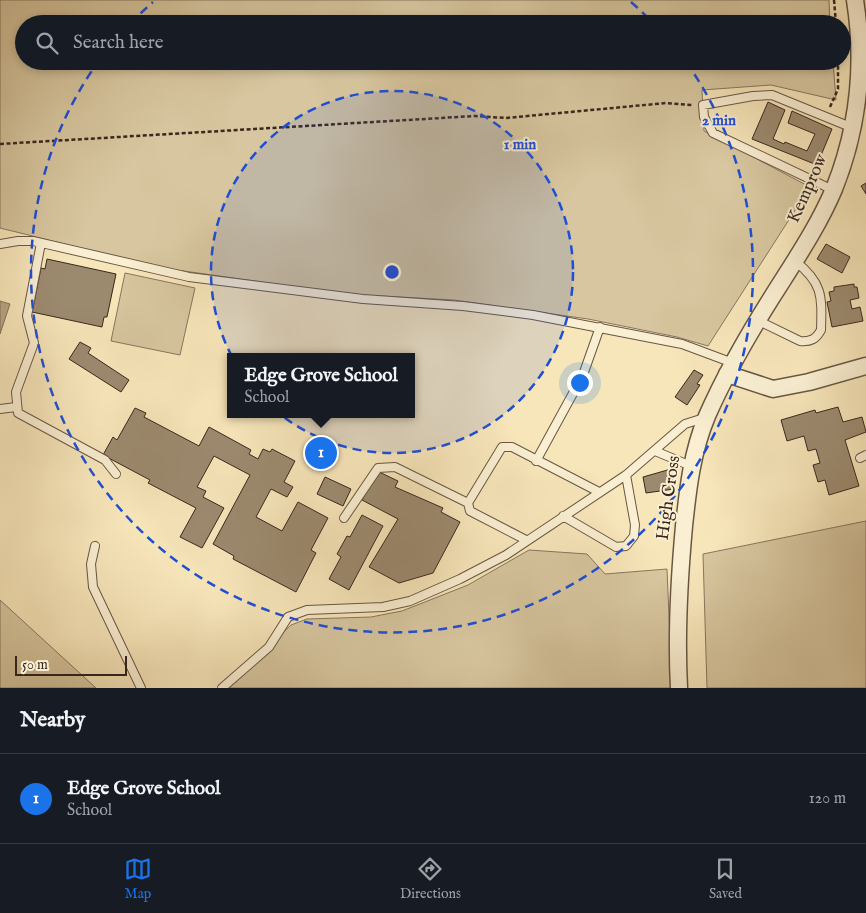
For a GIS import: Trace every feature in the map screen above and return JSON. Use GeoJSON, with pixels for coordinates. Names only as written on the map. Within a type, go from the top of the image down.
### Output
{"type":"FeatureCollection","features":[{"type":"Feature","properties":{"kind":"street","name":"Kemprow"},"geometry":{"type":"LineString","coordinates":[[730,368],[757,320],[795,261],[833,190],[853,128],[860,54],[855,0]]}},
{"type":"Feature","properties":{"kind":"street"},"geometry":{"type":"LineString","coordinates":[[730,368],[773,390],[866,366]]}},
{"type":"Feature","properties":{"kind":"street","name":"High Cross"},"geometry":{"type":"LineString","coordinates":[[679,688],[676,637],[678,588],[691,466],[707,418],[730,368]]}},
{"type":"Feature","properties":{"kind":"lane"},"geometry":{"type":"LineString","coordinates":[[833,190],[714,133],[704,117],[703,106],[753,96],[772,95],[853,128]]}},
{"type":"Feature","properties":{"kind":"lane"},"geometry":{"type":"LineString","coordinates":[[0,244],[18,240],[41,243],[196,278],[363,299],[484,309],[600,327],[693,346],[698,352],[730,368]]}},
{"type":"Feature","properties":{"kind":"lane"},"geometry":{"type":"LineString","coordinates":[[41,243],[27,311],[27,323],[34,343],[19,380],[16,407],[22,417],[105,460],[116,474]]}},
{"type":"Feature","properties":{"kind":"lane"},"geometry":{"type":"LineString","coordinates":[[757,320],[800,341],[808,342],[818,335],[821,330],[821,291],[809,272],[795,261]]}},
{"type":"Feature","properties":{"kind":"lane"},"geometry":{"type":"LineString","coordinates":[[536,460],[583,375],[600,327]]}},
{"type":"Feature","properties":{"kind":"lane"},"geometry":{"type":"LineString","coordinates":[[0,408],[16,407]]}},
{"type":"Feature","properties":{"kind":"lane"},"geometry":{"type":"LineString","coordinates":[[222,688],[268,647],[288,617],[307,610],[383,608],[410,601],[460,579],[506,555],[626,475],[685,424],[707,418]]}},
{"type":"Feature","properties":{"kind":"lane"},"geometry":{"type":"LineString","coordinates":[[526,540],[470,511],[468,503],[502,447],[512,447],[599,492]]}},
{"type":"Feature","properties":{"kind":"lane"},"geometry":{"type":"LineString","coordinates":[[655,451],[691,466]]}},
{"type":"Feature","properties":{"kind":"lane"},"geometry":{"type":"LineString","coordinates":[[344,518],[378,468],[395,467],[468,503]]}},
{"type":"Feature","properties":{"kind":"lane"},"geometry":{"type":"LineString","coordinates":[[564,516],[616,548],[626,546],[634,536],[635,525],[626,475]]}},
{"type":"Feature","properties":{"kind":"lane"},"geometry":{"type":"LineString","coordinates":[[95,546],[91,564],[93,587],[141,688]]}},
{"type":"Feature","properties":{"kind":"path"},"geometry":{"type":"LineString","coordinates":[[834,0],[835,15]]}},
{"type":"Feature","properties":{"kind":"path"},"geometry":{"type":"LineString","coordinates":[[822,116],[833,104],[838,89],[838,70]]}},
{"type":"Feature","properties":{"kind":"path"},"geometry":{"type":"LineString","coordinates":[[0,144],[475,116],[506,118],[666,103],[703,106]]}},
{"type":"Feature","properties":{"kind":"shaded area"},"geometry":{"type":"Polygon","coordinates":[[[0,0],[829,0],[830,15],[15,15],[15,70],[834,70],[836,100],[771,85],[702,90],[704,131],[810,187],[708,346],[677,337],[588,319],[454,300],[345,294],[163,268],[0,228],[0,0]]]}},
{"type":"Feature","properties":{"kind":"shaded area"},"geometry":{"type":"Polygon","coordinates":[[[125,273],[195,288],[180,355],[111,341],[125,273]]]}},
{"type":"Feature","properties":{"kind":"shaded area"},"geometry":{"type":"Polygon","coordinates":[[[0,301],[10,304],[0,334],[0,301]]]}},
{"type":"Feature","properties":{"kind":"shaded area"},"geometry":{"type":"Polygon","coordinates":[[[866,521],[866,688],[707,688],[703,554],[866,521]]]}},
{"type":"Feature","properties":{"kind":"shaded area"},"geometry":{"type":"Polygon","coordinates":[[[529,550],[587,554],[605,574],[667,569],[672,688],[225,688],[291,625],[307,619],[371,617],[402,611],[468,585],[529,550]]]}},
{"type":"Feature","properties":{"kind":"shaded area"},"geometry":{"type":"Polygon","coordinates":[[[0,600],[96,688],[0,688],[0,600]]]}},
{"type":"Feature","properties":{"kind":"building"},"geometry":{"type":"Polygon","coordinates":[[[768,102],[785,110],[773,139],[784,144],[785,142],[807,151],[815,134],[788,123],[792,111],[832,129],[817,165],[752,139],[768,102]]]}},
{"type":"Feature","properties":{"kind":"building"},"geometry":{"type":"Polygon","coordinates":[[[866,183],[866,194],[861,186],[866,183]]]}},
{"type":"Feature","properties":{"kind":"building"},"geometry":{"type":"Polygon","coordinates":[[[826,244],[850,257],[842,273],[817,259],[826,244]]]}},
{"type":"Feature","properties":{"kind":"building"},"geometry":{"type":"Polygon","coordinates":[[[47,259],[116,274],[107,317],[104,317],[102,327],[32,312],[41,268],[45,269],[47,259]]]}},
{"type":"Feature","properties":{"kind":"building"},"geometry":{"type":"Polygon","coordinates":[[[854,284],[854,287],[857,287],[859,298],[850,300],[852,309],[860,307],[863,321],[832,327],[827,302],[831,301],[829,292],[834,291],[834,287],[854,284]]]}},
{"type":"Feature","properties":{"kind":"building"},"geometry":{"type":"Polygon","coordinates":[[[80,342],[91,348],[88,353],[129,380],[121,392],[69,359],[80,342]]]}},
{"type":"Feature","properties":{"kind":"building"},"geometry":{"type":"Polygon","coordinates":[[[694,370],[703,375],[697,384],[700,385],[687,405],[675,397],[694,370]]]}},
{"type":"Feature","properties":{"kind":"building"},"geometry":{"type":"Polygon","coordinates":[[[838,407],[843,422],[862,417],[866,432],[845,440],[859,486],[829,495],[825,480],[818,482],[813,465],[820,463],[816,449],[808,451],[804,436],[787,441],[781,420],[815,410],[816,413],[838,407]]]}},
{"type":"Feature","properties":{"kind":"building"},"geometry":{"type":"Polygon","coordinates":[[[135,408],[146,413],[144,417],[199,446],[209,427],[251,450],[249,454],[258,459],[263,449],[270,452],[272,449],[295,461],[284,482],[293,487],[287,497],[271,489],[256,517],[282,531],[298,502],[328,518],[311,550],[316,553],[296,592],[233,559],[234,556],[213,544],[250,475],[214,456],[197,487],[206,491],[203,497],[224,508],[202,548],[180,537],[196,508],[148,483],[150,480],[103,455],[113,437],[117,440],[135,408]]]}},
{"type":"Feature","properties":{"kind":"building"},"geometry":{"type":"Polygon","coordinates":[[[671,469],[674,489],[646,493],[643,477],[671,469]]]}},
{"type":"Feature","properties":{"kind":"building"},"geometry":{"type":"Polygon","coordinates":[[[377,471],[398,481],[395,487],[443,508],[441,512],[460,522],[433,573],[399,583],[369,567],[398,519],[362,500],[377,471]]]}},
{"type":"Feature","properties":{"kind":"building"},"geometry":{"type":"Polygon","coordinates":[[[325,477],[351,489],[343,506],[317,494],[325,477]]]}},
{"type":"Feature","properties":{"kind":"building"},"geometry":{"type":"Polygon","coordinates":[[[362,515],[383,526],[349,590],[329,579],[341,557],[337,554],[347,536],[350,537],[362,515]]]}},
{"type":"Feature","properties":{"kind":"place","name":"Edge Grove School"},"geometry":{"type":"Point","coordinates":[321,453]}}]}
